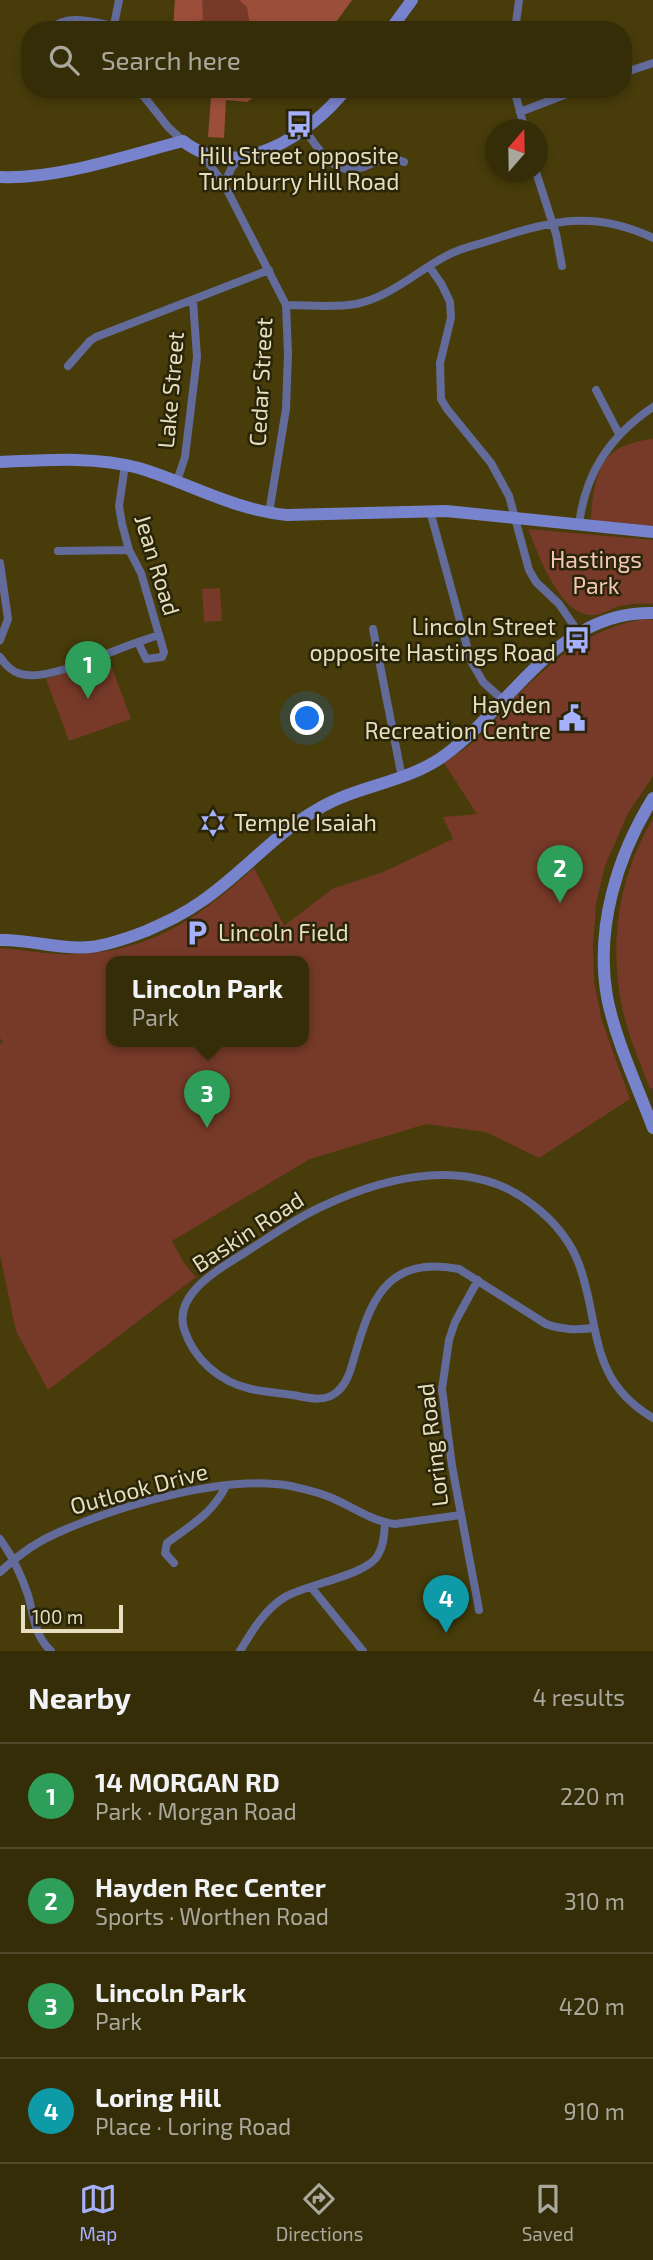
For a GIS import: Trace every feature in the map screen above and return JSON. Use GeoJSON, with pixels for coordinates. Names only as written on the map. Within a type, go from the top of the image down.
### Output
{"type":"FeatureCollection","features":[{"type":"Feature","properties":{"kind":"street"},"geometry":{"type":"LineString","coordinates":[[115,21],[119,0]]}},
{"type":"Feature","properties":{"kind":"street"},"geometry":{"type":"LineString","coordinates":[[397,21],[412,0]]}},
{"type":"Feature","properties":{"kind":"street"},"geometry":{"type":"LineString","coordinates":[[516,21],[519,0]]}},
{"type":"Feature","properties":{"kind":"street"},"geometry":{"type":"LineString","coordinates":[[632,70],[653,62]]}},
{"type":"Feature","properties":{"kind":"street","name":"Cedar Street"},"geometry":{"type":"LineString","coordinates":[[145,98],[171,130],[200,152],[224,184],[286,305],[286,409],[269,513]]}},
{"type":"Feature","properties":{"kind":"street"},"geometry":{"type":"LineString","coordinates":[[200,152],[242,157],[267,150],[304,130],[338,98]]}},
{"type":"Feature","properties":{"kind":"street"},"geometry":{"type":"LineString","coordinates":[[516,98],[522,119]]}},
{"type":"Feature","properties":{"kind":"street"},"geometry":{"type":"LineString","coordinates":[[520,112],[557,98]]}},
{"type":"Feature","properties":{"kind":"street"},"geometry":{"type":"LineString","coordinates":[[304,130],[327,159],[343,169],[355,170],[391,157],[404,162]]}},
{"type":"Feature","properties":{"kind":"street"},"geometry":{"type":"LineString","coordinates":[[0,177],[50,173],[183,141]]}},
{"type":"Feature","properties":{"kind":"street"},"geometry":{"type":"LineString","coordinates":[[224,184],[234,164],[242,157]]}},
{"type":"Feature","properties":{"kind":"street"},"geometry":{"type":"LineString","coordinates":[[539,182],[562,266]]}},
{"type":"Feature","properties":{"kind":"street"},"geometry":{"type":"LineString","coordinates":[[286,305],[357,303],[393,289],[459,250],[552,223],[611,223],[629,227],[653,238]]}},
{"type":"Feature","properties":{"kind":"street"},"geometry":{"type":"LineString","coordinates":[[429,266],[450,302],[451,318],[440,363],[441,399],[491,463],[509,496],[529,570],[536,582],[559,604],[579,632]]}},
{"type":"Feature","properties":{"kind":"street"},"geometry":{"type":"LineString","coordinates":[[68,366],[96,337],[269,270]]}},
{"type":"Feature","properties":{"kind":"street","name":"Lake Street"},"geometry":{"type":"LineString","coordinates":[[177,481],[185,457],[197,357],[193,301]]}},
{"type":"Feature","properties":{"kind":"street"},"geometry":{"type":"LineString","coordinates":[[596,390],[619,434]]}},
{"type":"Feature","properties":{"kind":"street"},"geometry":{"type":"LineString","coordinates":[[579,525],[586,487],[603,456],[619,434],[653,407]]}},
{"type":"Feature","properties":{"kind":"street"},"geometry":{"type":"LineString","coordinates":[[0,462],[97,461],[125,465],[177,481],[244,508],[287,515],[430,511],[653,531]]}},
{"type":"Feature","properties":{"kind":"street","name":"Jean Road"},"geometry":{"type":"LineString","coordinates":[[125,465],[119,506],[129,550],[141,573],[164,652],[162,657],[146,659],[138,642],[159,635]]}},
{"type":"Feature","properties":{"kind":"street"},"geometry":{"type":"LineString","coordinates":[[430,511],[471,661],[483,681],[503,700]]}},
{"type":"Feature","properties":{"kind":"street"},"geometry":{"type":"LineString","coordinates":[[58,551],[129,550]]}},
{"type":"Feature","properties":{"kind":"street"},"geometry":{"type":"LineString","coordinates":[[0,563],[8,619],[0,640]]}},
{"type":"Feature","properties":{"kind":"street"},"geometry":{"type":"LineString","coordinates":[[0,940],[61,947],[92,947],[129,937],[174,919],[204,900],[288,828],[321,807],[356,791],[418,772],[447,754],[478,728],[544,659],[579,632],[627,615],[653,613]]}},
{"type":"Feature","properties":{"kind":"street"},"geometry":{"type":"LineString","coordinates":[[373,629],[402,778]]}},
{"type":"Feature","properties":{"kind":"street"},"geometry":{"type":"LineString","coordinates":[[0,657],[15,672],[37,675],[138,642]]}},
{"type":"Feature","properties":{"kind":"street"},"geometry":{"type":"LineString","coordinates":[[653,798],[634,828],[619,866],[607,912],[604,957],[607,997],[616,1031],[653,1128]]}},
{"type":"Feature","properties":{"kind":"street","name":"Baskin Road"},"geometry":{"type":"LineString","coordinates":[[593,1328],[575,1331],[546,1324],[459,1269],[432,1267],[408,1271],[386,1285],[376,1296],[368,1313],[349,1376],[338,1392],[327,1399],[250,1389],[232,1383],[210,1369],[199,1357],[188,1340],[182,1323],[192,1293],[201,1283],[322,1206],[372,1188],[429,1175],[453,1174],[486,1179],[526,1199],[550,1218],[570,1246],[580,1266],[601,1358],[612,1380],[636,1408],[653,1418]]}},
{"type":"Feature","properties":{"kind":"street","name":"Loring Road"},"geometry":{"type":"LineString","coordinates":[[478,1280],[452,1330],[445,1357],[442,1389],[479,1611]]}},
{"type":"Feature","properties":{"kind":"street","name":"Outlook Drive"},"geometry":{"type":"LineString","coordinates":[[0,1572],[56,1533],[102,1516],[178,1494],[226,1486],[266,1483],[292,1486],[331,1497],[358,1513],[385,1523],[461,1515]]}},
{"type":"Feature","properties":{"kind":"street"},"geometry":{"type":"LineString","coordinates":[[174,1563],[167,1556],[164,1546],[210,1511],[226,1486]]}},
{"type":"Feature","properties":{"kind":"street"},"geometry":{"type":"LineString","coordinates":[[240,1651],[265,1614],[284,1598],[371,1564],[378,1557],[385,1523]]}},
{"type":"Feature","properties":{"kind":"street"},"geometry":{"type":"LineString","coordinates":[[0,1539],[15,1559],[43,1651]]}},
{"type":"Feature","properties":{"kind":"street"},"geometry":{"type":"LineString","coordinates":[[311,1587],[363,1651]]}},
{"type":"Feature","properties":{"kind":"street"},"geometry":{"type":"LineString","coordinates":[[40,1641],[51,1651]]}},
{"type":"Feature","properties":{"kind":"green space"},"geometry":{"type":"Polygon","coordinates":[[[175,0],[352,0],[337,21],[174,21],[175,0]]]}},
{"type":"Feature","properties":{"kind":"green space"},"geometry":{"type":"Polygon","coordinates":[[[653,439],[653,532],[590,526],[597,479],[609,457],[619,448],[653,439]]]}},
{"type":"Feature","properties":{"kind":"green space","name":"Hastings Park"},"geometry":{"type":"Polygon","coordinates":[[[528,529],[653,540],[653,604],[620,606],[595,615],[583,613],[571,606],[552,583],[528,529]]]}},
{"type":"Feature","properties":{"kind":"green space"},"geometry":{"type":"Polygon","coordinates":[[[220,588],[222,621],[204,622],[202,589],[220,588]]]}},
{"type":"Feature","properties":{"kind":"green space"},"geometry":{"type":"Polygon","coordinates":[[[653,620],[653,776],[628,813],[605,866],[596,904],[593,946],[594,981],[602,1021],[630,1099],[539,1158],[486,1132],[426,1124],[310,1159],[172,1241],[184,1263],[196,1277],[48,1390],[16,1331],[0,1255],[0,1044],[3,1042],[0,1038],[0,948],[66,954],[103,952],[128,947],[173,929],[214,902],[254,868],[284,926],[332,889],[383,872],[453,839],[443,817],[477,814],[444,763],[475,741],[523,690],[554,662],[588,638],[607,629],[653,620]]]}},
{"type":"Feature","properties":{"kind":"green space"},"geometry":{"type":"Polygon","coordinates":[[[108,657],[131,719],[69,741],[46,679],[108,657]]]}},
{"type":"Feature","properties":{"kind":"green space"},"geometry":{"type":"Polygon","coordinates":[[[653,819],[653,1088],[650,1089],[626,1023],[620,997],[616,944],[618,918],[630,867],[653,819]]]}},
{"type":"Feature","properties":{"kind":"shaded area"},"geometry":{"type":"Polygon","coordinates":[[[175,0],[202,0],[203,19],[174,21],[175,0]]]}},
{"type":"Feature","properties":{"kind":"shaded area"},"geometry":{"type":"Polygon","coordinates":[[[239,0],[352,0],[337,21],[249,21],[247,7],[239,0]]]}},
{"type":"Feature","properties":{"kind":"shaded area"},"geometry":{"type":"Polygon","coordinates":[[[211,98],[252,98],[247,102],[226,100],[224,138],[208,137],[211,98]]]}},
{"type":"Feature","properties":{"kind":"place","name":"Hill Street opposite Turnburry Hill Road"},"geometry":{"type":"Point","coordinates":[299,124]}},
{"type":"Feature","properties":{"kind":"place","name":"Lincoln Street opposite Hastings Road"},"geometry":{"type":"Point","coordinates":[577,640]}},
{"type":"Feature","properties":{"kind":"place","name":"14 MORGAN RD"},"geometry":{"type":"Point","coordinates":[88,699]}},
{"type":"Feature","properties":{"kind":"place","name":"Hayden Recreation Centre"},"geometry":{"type":"Point","coordinates":[572,718]}},
{"type":"Feature","properties":{"kind":"place","name":"Temple Isaiah"},"geometry":{"type":"Point","coordinates":[213,823]}},
{"type":"Feature","properties":{"kind":"place","name":"Hayden Rec Center"},"geometry":{"type":"Point","coordinates":[560,903]}},
{"type":"Feature","properties":{"kind":"place","name":"Lincoln Field"},"geometry":{"type":"Point","coordinates":[197,933]}},
{"type":"Feature","properties":{"kind":"place","name":"Lincoln Park"},"geometry":{"type":"Point","coordinates":[207,1128]}},
{"type":"Feature","properties":{"kind":"place","name":"Loring Hill"},"geometry":{"type":"Point","coordinates":[446,1633]}}]}
